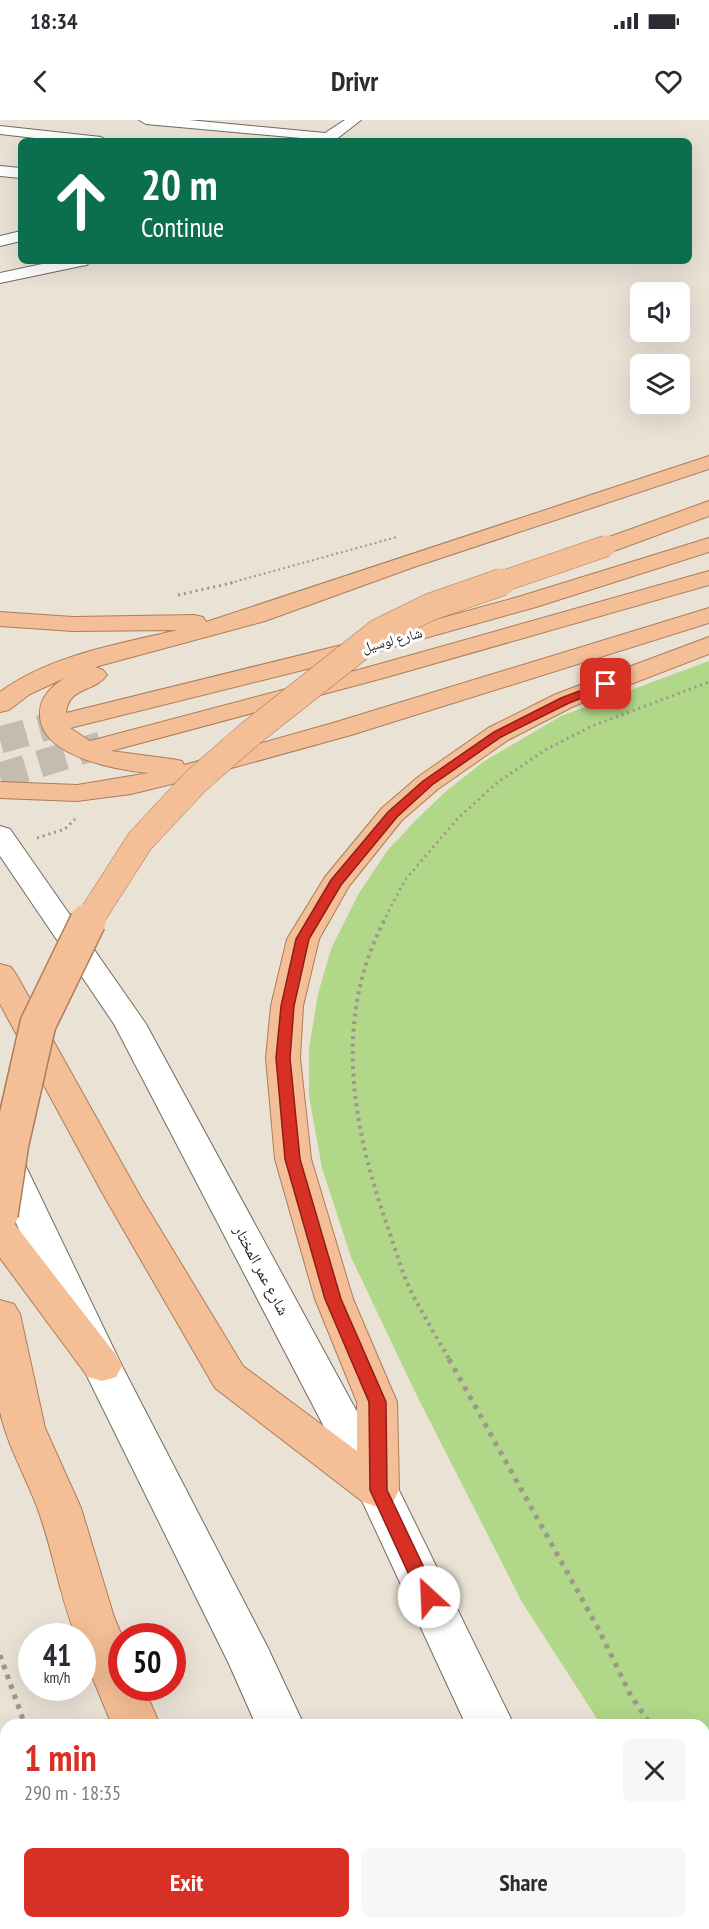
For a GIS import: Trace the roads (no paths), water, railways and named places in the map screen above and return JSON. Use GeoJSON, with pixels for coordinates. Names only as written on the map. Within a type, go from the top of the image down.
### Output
{"type":"FeatureCollection","features":[{"type":"Feature","properties":{"kind":"highway"},"geometry":{"type":"LineString","coordinates":[[0,704],[31,683],[59,672],[235,622],[407,562],[709,462]]}},
{"type":"Feature","properties":{"kind":"highway"},"geometry":{"type":"LineString","coordinates":[[0,1215],[11,1143],[38,1024],[92,913],[140,841],[196,781],[251,733],[379,632],[430,607],[709,508]]}},
{"type":"Feature","properties":{"kind":"highway","name":"شارع لوسيل"},"geometry":{"type":"LineString","coordinates":[[71,720],[366,647],[527,602],[709,545]]}},
{"type":"Feature","properties":{"kind":"highway","name":"شارع لوسيل"},"geometry":{"type":"LineString","coordinates":[[101,745],[378,672],[709,578]]}},
{"type":"Feature","properties":{"kind":"highway"},"geometry":{"type":"LineString","coordinates":[[0,790],[77,793],[131,786],[342,729],[709,615]]}},
{"type":"Feature","properties":{"kind":"highway"},"geometry":{"type":"LineString","coordinates":[[0,619],[72,624],[235,622]]}},
{"type":"Feature","properties":{"kind":"highway"},"geometry":{"type":"LineString","coordinates":[[181,637],[80,680],[59,694],[52,708],[55,729],[72,745],[108,760],[174,767],[240,758]]}},
{"type":"Feature","properties":{"kind":"highway"},"geometry":{"type":"LineString","coordinates":[[378,1490],[377,1402],[333,1299],[293,1159],[283,1058],[287,1006],[303,939],[336,883],[393,814],[428,783],[498,734],[565,700],[709,645]]}},
{"type":"Feature","properties":{"kind":"highway"},"geometry":{"type":"LineString","coordinates":[[0,974],[122,1196],[229,1377],[378,1490]]}},
{"type":"Feature","properties":{"kind":"highway"},"geometry":{"type":"LineString","coordinates":[[0,1231],[102,1365]]}},
{"type":"Feature","properties":{"kind":"highway"},"geometry":{"type":"LineString","coordinates":[[0,1314],[24,1428],[59,1508],[91,1617],[134,1719]]}},
{"type":"Feature","properties":{"kind":"main road"},"geometry":{"type":"LineString","coordinates":[[146,120],[309,138]]}},
{"type":"Feature","properties":{"kind":"main road"},"geometry":{"type":"LineString","coordinates":[[330,138],[354,120]]}},
{"type":"Feature","properties":{"kind":"main road"},"geometry":{"type":"LineString","coordinates":[[0,130],[73,138]]}},
{"type":"Feature","properties":{"kind":"main road"},"geometry":{"type":"LineString","coordinates":[[0,171],[18,173]]}},
{"type":"Feature","properties":{"kind":"main road"},"geometry":{"type":"LineString","coordinates":[[0,241],[18,237]]}},
{"type":"Feature","properties":{"kind":"main road"},"geometry":{"type":"LineString","coordinates":[[0,278],[67,264]]}},
{"type":"Feature","properties":{"kind":"main road","name":"شارع عمر المختار"},"geometry":{"type":"LineString","coordinates":[[5,841],[130,1024],[378,1490],[492,1718]]}},
{"type":"Feature","properties":{"kind":"main road"},"geometry":{"type":"LineString","coordinates":[[0,1150],[102,1365],[277,1719]]}},
{"type":"Feature","properties":{"kind":"tunnel"},"geometry":{"type":"LineString","coordinates":[[0,740],[71,720]]}},
{"type":"Feature","properties":{"kind":"tunnel"},"geometry":{"type":"LineString","coordinates":[[0,776],[101,745]]}}]}
